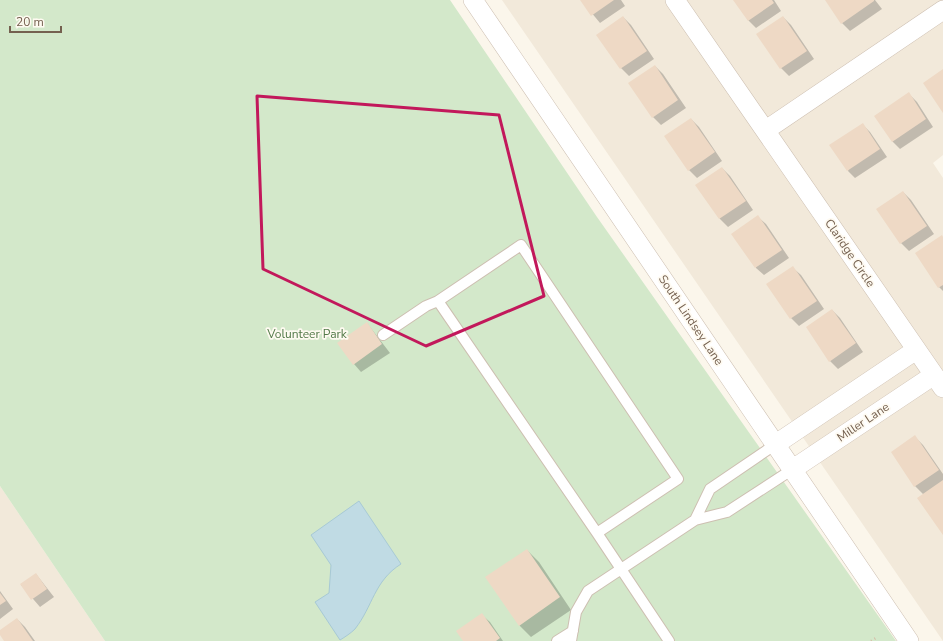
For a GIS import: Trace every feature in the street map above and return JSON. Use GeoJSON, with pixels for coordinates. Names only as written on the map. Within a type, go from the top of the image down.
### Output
{"type":"FeatureCollection","features":[{"type":"Feature","properties":{"kind":"street","name":"South Lindsey Lane"},"geometry":{"type":"LineString","coordinates":[[473,0],[909,641]]}},
{"type":"Feature","properties":{"kind":"street","name":"Claridge Circle"},"geometry":{"type":"LineString","coordinates":[[675,0],[766,130],[938,382]]}},
{"type":"Feature","properties":{"kind":"street"},"geometry":{"type":"LineString","coordinates":[[766,130],[943,10]]}},
{"type":"Feature","properties":{"kind":"street"},"geometry":{"type":"LineString","coordinates":[[776,444],[916,350]]}},
{"type":"Feature","properties":{"kind":"street","name":"Miller Lane"},"geometry":{"type":"LineString","coordinates":[[793,469],[938,382]]}},
{"type":"Feature","properties":{"kind":"lane"},"geometry":{"type":"LineString","coordinates":[[383,335],[426,306],[438,301],[520,245],[678,479],[597,533]]}},
{"type":"Feature","properties":{"kind":"lane"},"geometry":{"type":"LineString","coordinates":[[438,301],[622,569],[668,641]]}},
{"type":"Feature","properties":{"kind":"lane"},"geometry":{"type":"LineString","coordinates":[[695,520],[710,489],[776,444]]}},
{"type":"Feature","properties":{"kind":"lane"},"geometry":{"type":"LineString","coordinates":[[556,641],[572,636],[576,612],[588,592],[695,520],[727,512],[793,469]]}},
{"type":"Feature","properties":{"kind":"path"},"geometry":{"type":"LineString","coordinates":[[871,641],[876,638]]}},
{"type":"Feature","properties":{"kind":"highlighted area"},"geometry":{"type":"Polygon","coordinates":[[[257,96],[499,115],[544,296],[426,346],[263,269],[257,96]]]}},
{"type":"Feature","properties":{"kind":"shaded area"},"geometry":{"type":"Polygon","coordinates":[[[502,0],[943,0],[943,155],[933,163],[943,178],[943,641],[502,0]]]}},
{"type":"Feature","properties":{"kind":"shaded area"},"geometry":{"type":"Polygon","coordinates":[[[0,486],[105,641],[0,641],[0,486]]]}},
{"type":"Feature","properties":{"kind":"green space","name":"Volunteer Park"},"geometry":{"type":"Polygon","coordinates":[[[0,0],[450,0],[597,217],[896,641],[105,641],[0,486],[0,0]]]}},
{"type":"Feature","properties":{"kind":"water"},"geometry":{"type":"Polygon","coordinates":[[[359,501],[401,564],[385,578],[379,586],[355,629],[340,640],[315,602],[329,593],[331,565],[311,535],[359,501]]]}},
{"type":"Feature","properties":{"kind":"building"},"geometry":{"type":"Polygon","coordinates":[[[580,0],[614,0],[591,16],[580,0]]]}},
{"type":"Feature","properties":{"kind":"building"},"geometry":{"type":"Polygon","coordinates":[[[733,0],[772,0],[774,3],[748,21],[733,0]]]}},
{"type":"Feature","properties":{"kind":"building"},"geometry":{"type":"Polygon","coordinates":[[[825,0],[874,0],[874,1],[841,24],[825,0]]]}},
{"type":"Feature","properties":{"kind":"building"},"geometry":{"type":"Polygon","coordinates":[[[623,16],[647,51],[620,69],[596,35],[623,16]]]}},
{"type":"Feature","properties":{"kind":"building"},"geometry":{"type":"Polygon","coordinates":[[[783,16],[807,51],[780,69],[756,34],[783,16]]]}},
{"type":"Feature","properties":{"kind":"building"},"geometry":{"type":"Polygon","coordinates":[[[655,65],[678,100],[652,118],[628,83],[655,65]]]}},
{"type":"Feature","properties":{"kind":"building"},"geometry":{"type":"Polygon","coordinates":[[[943,69],[943,113],[923,83],[943,69]]]}},
{"type":"Feature","properties":{"kind":"building"},"geometry":{"type":"Polygon","coordinates":[[[909,92],[926,119],[892,142],[874,116],[909,92]]]}},
{"type":"Feature","properties":{"kind":"building"},"geometry":{"type":"Polygon","coordinates":[[[691,118],[715,152],[688,171],[664,136],[691,118]]]}},
{"type":"Feature","properties":{"kind":"building"},"geometry":{"type":"Polygon","coordinates":[[[863,123],[880,149],[847,171],[829,145],[863,123]]]}},
{"type":"Feature","properties":{"kind":"building"},"geometry":{"type":"Polygon","coordinates":[[[722,167],[746,201],[719,219],[695,185],[722,167]]]}},
{"type":"Feature","properties":{"kind":"building"},"geometry":{"type":"Polygon","coordinates":[[[903,191],[927,226],[900,244],[876,209],[903,191]]]}},
{"type":"Feature","properties":{"kind":"building"},"geometry":{"type":"Polygon","coordinates":[[[758,215],[782,250],[755,268],[731,234],[758,215]]]}},
{"type":"Feature","properties":{"kind":"building"},"geometry":{"type":"Polygon","coordinates":[[[942,235],[943,285],[938,288],[915,253],[942,235]]]}},
{"type":"Feature","properties":{"kind":"building"},"geometry":{"type":"Polygon","coordinates":[[[793,266],[817,301],[790,319],[766,284],[793,266]]]}},
{"type":"Feature","properties":{"kind":"building"},"geometry":{"type":"Polygon","coordinates":[[[832,309],[856,343],[829,362],[806,327],[832,309]]]}},
{"type":"Feature","properties":{"kind":"building"},"geometry":{"type":"Polygon","coordinates":[[[367,322],[382,344],[353,365],[337,343],[367,322]]]}},
{"type":"Feature","properties":{"kind":"building"},"geometry":{"type":"Polygon","coordinates":[[[915,435],[939,470],[914,487],[891,452],[915,435]]]}},
{"type":"Feature","properties":{"kind":"building"},"geometry":{"type":"Polygon","coordinates":[[[943,480],[943,535],[917,498],[943,480]]]}},
{"type":"Feature","properties":{"kind":"building"},"geometry":{"type":"Polygon","coordinates":[[[527,549],[560,597],[519,626],[485,577],[527,549]]]}},
{"type":"Feature","properties":{"kind":"building"},"geometry":{"type":"Polygon","coordinates":[[[36,573],[47,589],[31,600],[20,584],[36,573]]]}},
{"type":"Feature","properties":{"kind":"building"},"geometry":{"type":"Polygon","coordinates":[[[0,593],[6,601],[0,605],[0,593]]]}},
{"type":"Feature","properties":{"kind":"building"},"geometry":{"type":"Polygon","coordinates":[[[482,613],[500,638],[496,641],[463,641],[456,631],[482,613]]]}},
{"type":"Feature","properties":{"kind":"building"},"geometry":{"type":"Polygon","coordinates":[[[17,618],[33,641],[4,641],[0,635],[0,630],[17,618]]]}}]}
